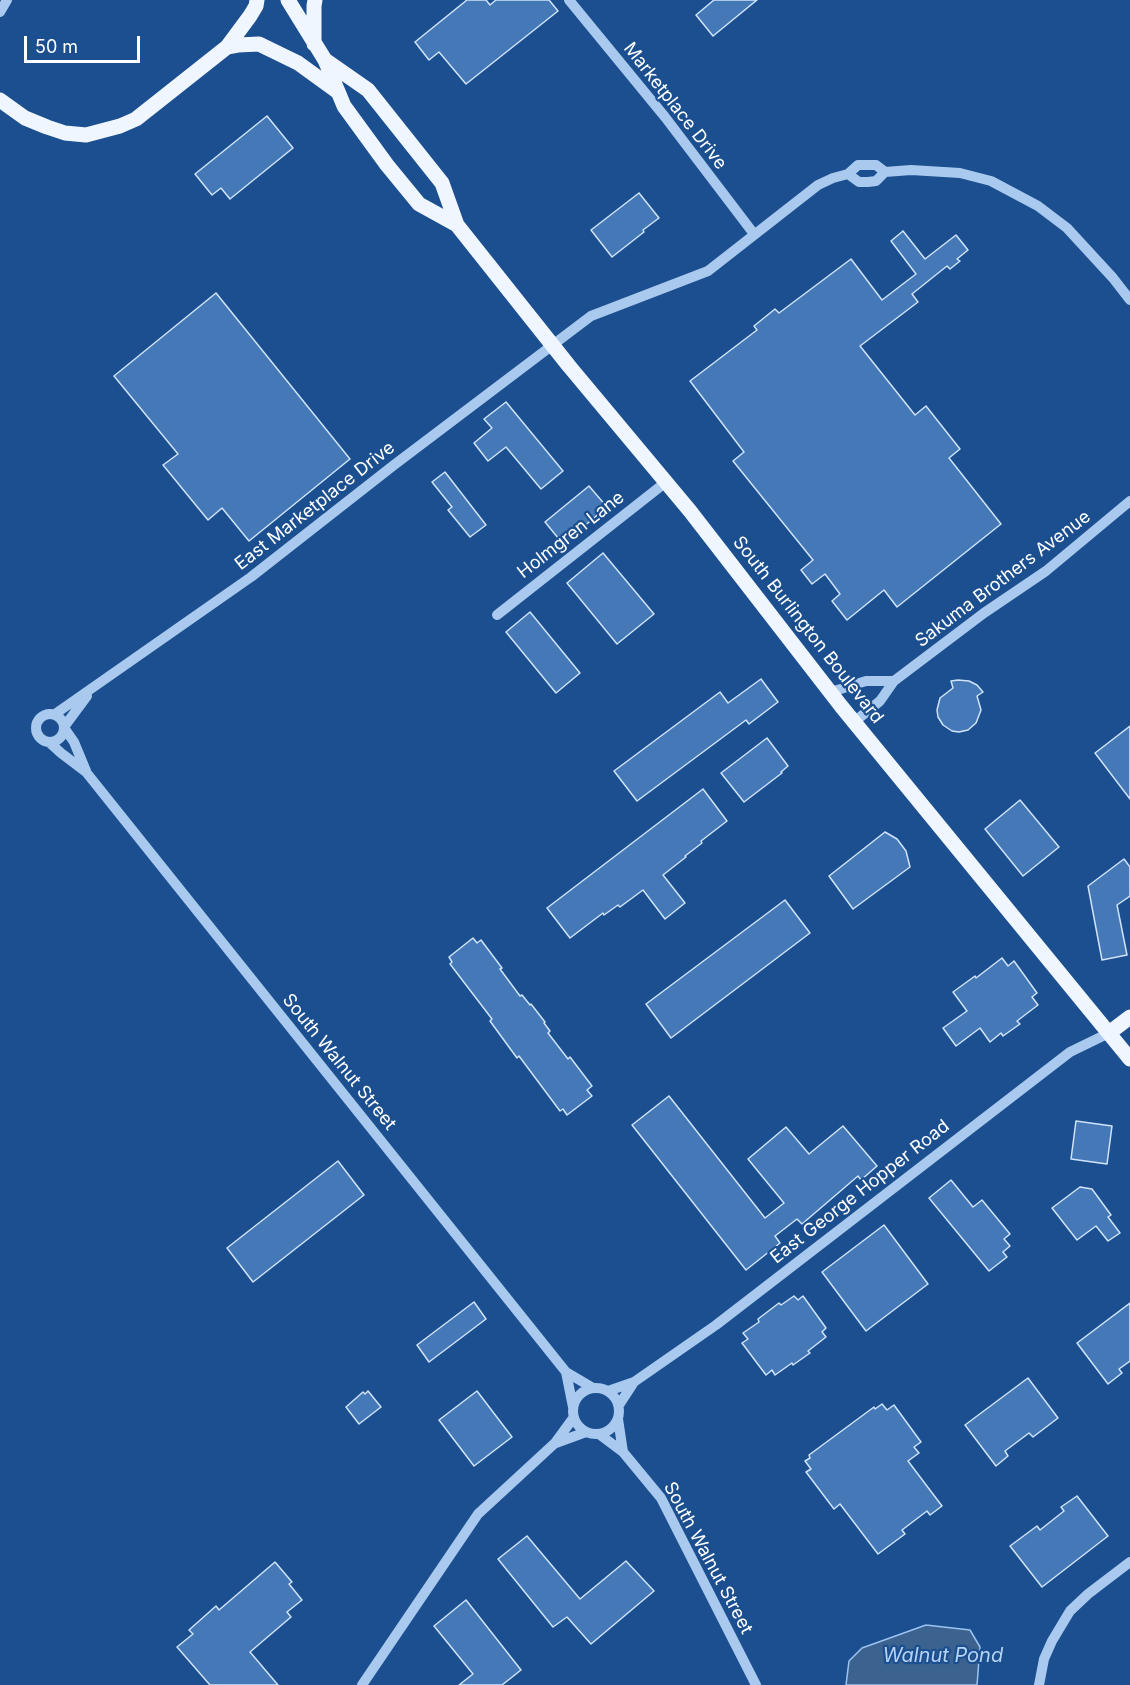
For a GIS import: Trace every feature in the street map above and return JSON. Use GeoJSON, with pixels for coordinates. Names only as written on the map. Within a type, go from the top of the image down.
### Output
{"type":"FeatureCollection","features":[{"type":"Feature","properties":{"kind":"main road"},"geometry":{"type":"LineString","coordinates":[[0,100],[25,118],[65,133],[86,135],[120,126],[136,119],[228,47],[250,16],[257,0]]}},
{"type":"Feature","properties":{"kind":"main road","name":"South Burlington Boulevard"},"geometry":{"type":"LineString","coordinates":[[288,0],[325,60],[344,106],[387,165],[419,204],[457,225]]}},
{"type":"Feature","properties":{"kind":"main road"},"geometry":{"type":"LineString","coordinates":[[314,44],[315,0]]}},
{"type":"Feature","properties":{"kind":"main road"},"geometry":{"type":"LineString","coordinates":[[228,47],[259,44],[298,63],[338,92]]}},
{"type":"Feature","properties":{"kind":"main road","name":"South Burlington Boulevard"},"geometry":{"type":"LineString","coordinates":[[325,60],[368,90],[442,183],[457,225],[552,345],[666,482],[854,722],[1130,1059]]}},
{"type":"Feature","properties":{"kind":"main road"},"geometry":{"type":"LineString","coordinates":[[1109,1033],[1130,1017]]}},
{"type":"Feature","properties":{"kind":"street"},"geometry":{"type":"LineString","coordinates":[[0,12],[7,0]]}},
{"type":"Feature","properties":{"kind":"street","name":"Marketplace Drive"},"geometry":{"type":"LineString","coordinates":[[569,0],[664,117],[754,234]]}},
{"type":"Feature","properties":{"kind":"street","name":"East Marketplace Drive"},"geometry":{"type":"LineString","coordinates":[[55,714],[251,577],[591,316],[708,271],[818,185],[848,174],[858,165],[876,165],[885,172]]}},
{"type":"Feature","properties":{"kind":"street"},"geometry":{"type":"LineString","coordinates":[[848,174],[859,182],[876,181],[885,172],[911,171],[960,173],[991,181],[1038,206],[1066,228],[1113,278],[1130,300]]}},
{"type":"Feature","properties":{"kind":"street","name":"Holmgren Lane"},"geometry":{"type":"LineString","coordinates":[[497,615],[666,482]]}},
{"type":"Feature","properties":{"kind":"street","name":"Sakuma Brothers Avenue"},"geometry":{"type":"LineString","coordinates":[[854,722],[879,701],[894,681],[984,613],[1046,571],[1130,501]]}},
{"type":"Feature","properties":{"kind":"street"},"geometry":{"type":"LineString","coordinates":[[831,692],[866,681],[894,681]]}},
{"type":"Feature","properties":{"kind":"street","name":"East Marketplace Drive"},"geometry":{"type":"LineString","coordinates":[[64,728],[94,687]]}},
{"type":"Feature","properties":{"kind":"street"},"geometry":{"type":"LineString","coordinates":[[55,714],[62,718],[64,728],[63,735],[59,739],[49,742],[39,737],[36,726],[41,716],[55,714]]}},
{"type":"Feature","properties":{"kind":"street","name":"South Walnut Street"},"geometry":{"type":"LineString","coordinates":[[64,728],[74,742],[86,772]]}},
{"type":"Feature","properties":{"kind":"street","name":"South Walnut Street"},"geometry":{"type":"LineString","coordinates":[[49,742],[86,772],[566,1372],[593,1388]]}},
{"type":"Feature","properties":{"kind":"street","name":"East George Hopper Road"},"geometry":{"type":"LineString","coordinates":[[608,1391],[634,1382],[716,1325],[1070,1052],[1109,1033]]}},
{"type":"Feature","properties":{"kind":"street","name":"South Walnut Street"},"geometry":{"type":"LineString","coordinates":[[566,1372],[574,1413]]}},
{"type":"Feature","properties":{"kind":"street","name":"East George Hopper Road"},"geometry":{"type":"LineString","coordinates":[[619,1405],[634,1382]]}},
{"type":"Feature","properties":{"kind":"street"},"geometry":{"type":"LineString","coordinates":[[362,1685],[478,1514],[555,1443],[574,1413],[576,1401],[586,1390],[593,1388],[608,1391],[619,1405],[618,1419],[623,1452]]}},
{"type":"Feature","properties":{"kind":"street"},"geometry":{"type":"LineString","coordinates":[[574,1413],[580,1428],[586,1432],[599,1434],[611,1429],[618,1419]]}},
{"type":"Feature","properties":{"kind":"street"},"geometry":{"type":"LineString","coordinates":[[555,1443],[586,1432]]}},
{"type":"Feature","properties":{"kind":"street","name":"South Walnut Street"},"geometry":{"type":"LineString","coordinates":[[599,1434],[623,1452],[661,1498],[756,1685]]}},
{"type":"Feature","properties":{"kind":"street"},"geometry":{"type":"LineString","coordinates":[[1039,1685],[1044,1659],[1070,1611],[1130,1562]]}},
{"type":"Feature","properties":{"kind":"water","name":"Walnut Pond"},"geometry":{"type":"Polygon","coordinates":[[[926,1625],[970,1630],[980,1647],[977,1685],[846,1685],[849,1661],[862,1648],[926,1625]]]}},
{"type":"Feature","properties":{"kind":"building"},"geometry":{"type":"Polygon","coordinates":[[[467,0],[486,0],[490,5],[496,0],[549,0],[558,11],[466,84],[439,52],[429,60],[415,42],[467,0]]]}},
{"type":"Feature","properties":{"kind":"building"},"geometry":{"type":"Polygon","coordinates":[[[714,0],[757,0],[713,36],[696,15],[714,0]]]}},
{"type":"Feature","properties":{"kind":"building"},"geometry":{"type":"Polygon","coordinates":[[[267,116],[293,148],[230,199],[221,188],[212,195],[195,174],[267,116]]]}},
{"type":"Feature","properties":{"kind":"building"},"geometry":{"type":"Polygon","coordinates":[[[639,193],[659,218],[612,257],[591,230],[639,193]]]}},
{"type":"Feature","properties":{"kind":"building"},"geometry":{"type":"Polygon","coordinates":[[[903,231],[925,259],[956,235],[968,250],[950,269],[947,266],[912,294],[918,302],[860,346],[915,415],[926,406],[960,449],[949,458],[1001,524],[897,607],[884,590],[847,620],[832,601],[840,594],[825,574],[812,584],[801,570],[813,560],[733,461],[744,452],[690,381],[757,330],[754,326],[775,309],[779,313],[851,259],[882,300],[916,274],[891,241],[903,231]]]}},
{"type":"Feature","properties":{"kind":"building"},"geometry":{"type":"Polygon","coordinates":[[[216,293],[350,459],[249,541],[222,508],[208,520],[163,465],[178,454],[114,376],[216,293]]]}},
{"type":"Feature","properties":{"kind":"building"},"geometry":{"type":"Polygon","coordinates":[[[506,402],[563,471],[541,489],[506,447],[488,461],[474,443],[492,428],[484,419],[506,402]]]}},
{"type":"Feature","properties":{"kind":"building"},"geometry":{"type":"Polygon","coordinates":[[[445,472],[486,525],[470,537],[448,510],[452,507],[432,482],[445,472]]]}},
{"type":"Feature","properties":{"kind":"building"},"geometry":{"type":"Polygon","coordinates":[[[589,486],[607,507],[563,544],[545,522],[589,486]]]}},
{"type":"Feature","properties":{"kind":"building"},"geometry":{"type":"Polygon","coordinates":[[[603,553],[654,614],[617,644],[567,583],[603,553]]]}},
{"type":"Feature","properties":{"kind":"building"},"geometry":{"type":"Polygon","coordinates":[[[530,612],[580,673],[556,693],[506,632],[530,612]]]}},
{"type":"Feature","properties":{"kind":"building"},"geometry":{"type":"Polygon","coordinates":[[[761,679],[778,702],[749,724],[746,720],[637,801],[614,771],[720,692],[728,703],[761,679]]]}},
{"type":"Feature","properties":{"kind":"building"},"geometry":{"type":"Polygon","coordinates":[[[951,681],[969,681],[983,692],[977,696],[981,710],[976,723],[968,730],[959,732],[952,731],[943,725],[937,710],[940,698],[953,688],[951,681]]]}},
{"type":"Feature","properties":{"kind":"building"},"geometry":{"type":"Polygon","coordinates":[[[1130,726],[1130,799],[1095,753],[1130,726]]]}},
{"type":"Feature","properties":{"kind":"building"},"geometry":{"type":"Polygon","coordinates":[[[767,738],[788,766],[744,802],[721,773],[767,738]]]}},
{"type":"Feature","properties":{"kind":"building"},"geometry":{"type":"Polygon","coordinates":[[[703,789],[727,821],[663,875],[685,903],[665,919],[643,890],[620,907],[618,905],[604,915],[603,913],[570,938],[547,908],[703,789]]]}},
{"type":"Feature","properties":{"kind":"building"},"geometry":{"type":"Polygon","coordinates":[[[1020,800],[1059,847],[1023,876],[985,829],[1020,800]]]}},
{"type":"Feature","properties":{"kind":"building"},"geometry":{"type":"Polygon","coordinates":[[[885,832],[897,839],[906,851],[910,867],[853,909],[829,876],[885,832]]]}},
{"type":"Feature","properties":{"kind":"building"},"geometry":{"type":"Polygon","coordinates":[[[1124,859],[1130,867],[1130,896],[1117,905],[1127,955],[1102,960],[1088,886],[1124,859]]]}},
{"type":"Feature","properties":{"kind":"building"},"geometry":{"type":"Polygon","coordinates":[[[785,900],[810,933],[671,1038],[646,1004],[785,900]]]}},
{"type":"Feature","properties":{"kind":"building"},"geometry":{"type":"Polygon","coordinates":[[[473,938],[477,943],[481,940],[520,996],[522,995],[531,1004],[545,1022],[550,1031],[548,1033],[592,1086],[587,1090],[592,1096],[567,1115],[563,1109],[560,1111],[519,1056],[517,1058],[490,1021],[492,1019],[450,964],[452,962],[449,957],[473,938]]]}},
{"type":"Feature","properties":{"kind":"building"},"geometry":{"type":"Polygon","coordinates":[[[1002,958],[1008,966],[1014,961],[1037,993],[1032,997],[1038,1005],[1017,1021],[1020,1024],[1003,1036],[1001,1033],[990,1042],[980,1028],[956,1046],[943,1028],[967,1011],[953,992],[1002,958]]]}},
{"type":"Feature","properties":{"kind":"building"},"geometry":{"type":"Polygon","coordinates":[[[669,1096],[765,1218],[784,1203],[748,1159],[786,1127],[809,1154],[843,1126],[877,1166],[861,1180],[858,1176],[802,1224],[797,1219],[775,1236],[780,1243],[746,1270],[632,1125],[669,1096]]]}},
{"type":"Feature","properties":{"kind":"building"},"geometry":{"type":"Polygon","coordinates":[[[1076,1121],[1112,1126],[1107,1164],[1071,1159],[1076,1121]]]}},
{"type":"Feature","properties":{"kind":"building"},"geometry":{"type":"Polygon","coordinates":[[[338,1161],[364,1195],[253,1282],[227,1248],[338,1161]]]}},
{"type":"Feature","properties":{"kind":"building"},"geometry":{"type":"Polygon","coordinates":[[[951,1180],[973,1207],[982,1200],[1010,1234],[1004,1239],[1010,1246],[1003,1252],[1007,1257],[989,1271],[929,1198],[951,1180]]]}},
{"type":"Feature","properties":{"kind":"building"},"geometry":{"type":"Polygon","coordinates":[[[1080,1187],[1092,1189],[1111,1215],[1108,1217],[1120,1233],[1108,1241],[1096,1226],[1077,1240],[1052,1208],[1080,1187]]]}},
{"type":"Feature","properties":{"kind":"building"},"geometry":{"type":"Polygon","coordinates":[[[884,1225],[928,1284],[866,1331],[822,1272],[884,1225]]]}},
{"type":"Feature","properties":{"kind":"building"},"geometry":{"type":"Polygon","coordinates":[[[794,1296],[798,1300],[803,1296],[826,1328],[822,1332],[826,1337],[808,1351],[810,1353],[793,1365],[792,1363],[775,1375],[772,1370],[766,1375],[742,1343],[748,1339],[743,1333],[779,1303],[781,1305],[794,1296]]]}},
{"type":"Feature","properties":{"kind":"building"},"geometry":{"type":"Polygon","coordinates":[[[474,1302],[486,1319],[429,1362],[417,1345],[474,1302]]]}},
{"type":"Feature","properties":{"kind":"building"},"geometry":{"type":"Polygon","coordinates":[[[1130,1303],[1130,1361],[1119,1369],[1122,1373],[1108,1384],[1077,1343],[1130,1303]]]}},
{"type":"Feature","properties":{"kind":"building"},"geometry":{"type":"Polygon","coordinates":[[[1028,1378],[1058,1418],[1033,1437],[1029,1433],[1005,1451],[1008,1456],[996,1466],[965,1425],[1028,1378]]]}},
{"type":"Feature","properties":{"kind":"building"},"geometry":{"type":"Polygon","coordinates":[[[368,1391],[381,1407],[359,1424],[346,1407],[363,1392],[365,1394],[368,1391]]]}},
{"type":"Feature","properties":{"kind":"building"},"geometry":{"type":"Polygon","coordinates":[[[477,1391],[512,1437],[474,1466],[439,1420],[477,1391]]]}},
{"type":"Feature","properties":{"kind":"building"},"geometry":{"type":"Polygon","coordinates":[[[882,1404],[887,1410],[894,1405],[921,1442],[914,1447],[919,1453],[908,1461],[942,1506],[930,1515],[927,1511],[902,1530],[905,1534],[878,1554],[840,1504],[834,1509],[806,1472],[811,1469],[805,1461],[810,1458],[809,1455],[874,1407],[875,1409],[882,1404]]]}},
{"type":"Feature","properties":{"kind":"building"},"geometry":{"type":"Polygon","coordinates":[[[1077,1496],[1108,1536],[1042,1587],[1010,1546],[1037,1526],[1040,1530],[1064,1511],[1061,1507],[1077,1496]]]}},
{"type":"Feature","properties":{"kind":"building"},"geometry":{"type":"Polygon","coordinates":[[[527,1536],[580,1599],[626,1561],[654,1591],[591,1644],[567,1617],[553,1627],[498,1559],[527,1536]]]}},
{"type":"Feature","properties":{"kind":"building"},"geometry":{"type":"Polygon","coordinates":[[[275,1562],[292,1582],[289,1584],[302,1600],[287,1612],[291,1617],[250,1652],[278,1685],[210,1685],[177,1647],[193,1634],[189,1630],[216,1606],[219,1610],[275,1562]]]}},
{"type":"Feature","properties":{"kind":"building"},"geometry":{"type":"Polygon","coordinates":[[[466,1600],[521,1670],[502,1685],[459,1685],[473,1674],[434,1626],[466,1600]]]}}]}
